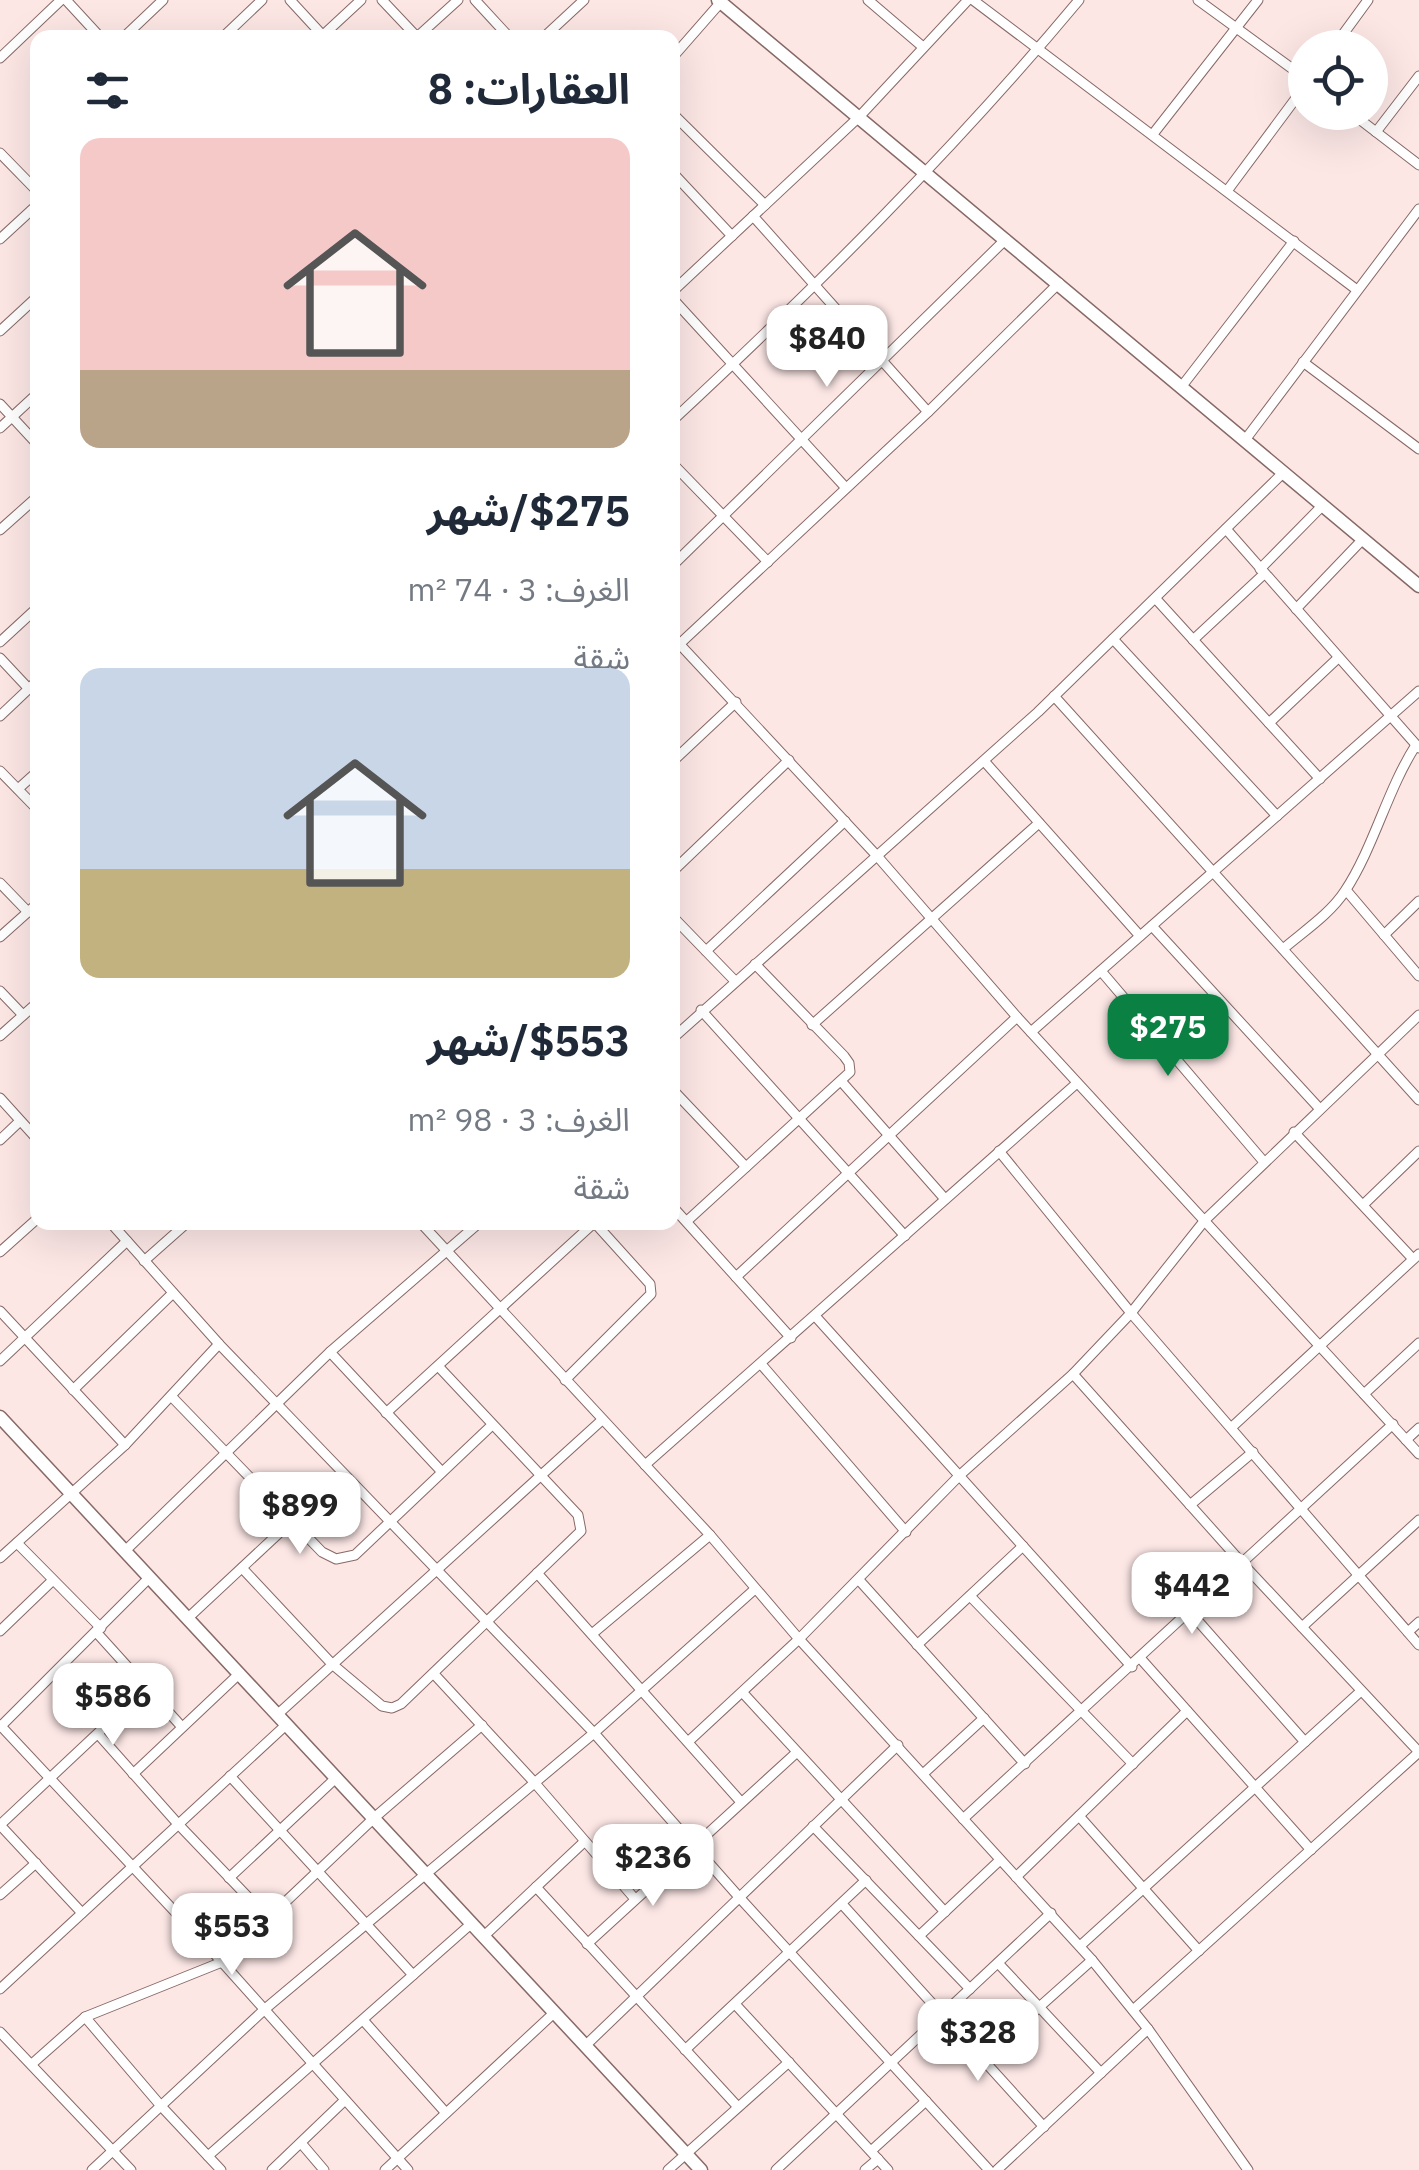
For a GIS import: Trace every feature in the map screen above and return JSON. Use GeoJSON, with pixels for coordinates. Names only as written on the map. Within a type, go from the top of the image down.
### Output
{"type":"FeatureCollection","features":[{"type":"Feature","properties":{"kind":"street"},"geometry":{"type":"LineString","coordinates":[[31,30],[64,0],[93,30]]}},
{"type":"Feature","properties":{"kind":"street"},"geometry":{"type":"LineString","coordinates":[[131,30],[163,0]]}},
{"type":"Feature","properties":{"kind":"street"},"geometry":{"type":"LineString","coordinates":[[233,30],[262,0]]}},
{"type":"Feature","properties":{"kind":"street"},"geometry":{"type":"LineString","coordinates":[[290,0],[316,30]]}},
{"type":"Feature","properties":{"kind":"street"},"geometry":{"type":"LineString","coordinates":[[329,30],[361,0]]}},
{"type":"Feature","properties":{"kind":"street"},"geometry":{"type":"LineString","coordinates":[[382,0],[410,30]]}},
{"type":"Feature","properties":{"kind":"street"},"geometry":{"type":"LineString","coordinates":[[425,30],[458,0]]}},
{"type":"Feature","properties":{"kind":"street"},"geometry":{"type":"LineString","coordinates":[[475,0],[503,30]]}},
{"type":"Feature","properties":{"kind":"street"},"geometry":{"type":"LineString","coordinates":[[552,30],[584,0]]}},
{"type":"Feature","properties":{"kind":"street"},"geometry":{"type":"LineString","coordinates":[[868,0],[924,48]]}},
{"type":"Feature","properties":{"kind":"street"},"geometry":{"type":"LineString","coordinates":[[680,287],[859,117],[970,0],[1357,290]]}},
{"type":"Feature","properties":{"kind":"street"},"geometry":{"type":"LineString","coordinates":[[680,415],[925,172],[1079,0]]}},
{"type":"Feature","properties":{"kind":"street"},"geometry":{"type":"LineString","coordinates":[[1198,0],[1288,65]]}},
{"type":"Feature","properties":{"kind":"street"},"geometry":{"type":"LineString","coordinates":[[1153,134],[1258,0]]}},
{"type":"Feature","properties":{"kind":"street"},"geometry":{"type":"LineString","coordinates":[[1346,30],[1368,0]]}},
{"type":"Feature","properties":{"kind":"street"},"geometry":{"type":"LineString","coordinates":[[680,48],[720,1],[1419,586]]}},
{"type":"Feature","properties":{"kind":"street"},"geometry":{"type":"LineString","coordinates":[[0,58],[30,31]]}},
{"type":"Feature","properties":{"kind":"street"},"geometry":{"type":"LineString","coordinates":[[1376,132],[1419,76]]}},
{"type":"Feature","properties":{"kind":"street"},"geometry":{"type":"LineString","coordinates":[[1227,191],[1288,109]]}},
{"type":"Feature","properties":{"kind":"street"},"geometry":{"type":"LineString","coordinates":[[680,121],[765,205]]}},
{"type":"Feature","properties":{"kind":"street"},"geometry":{"type":"LineString","coordinates":[[1373,130],[1419,165]]}},
{"type":"Feature","properties":{"kind":"street"},"geometry":{"type":"LineString","coordinates":[[0,153],[30,184]]}},
{"type":"Feature","properties":{"kind":"street"},"geometry":{"type":"LineString","coordinates":[[680,181],[732,236]]}},
{"type":"Feature","properties":{"kind":"street"},"geometry":{"type":"LineString","coordinates":[[1245,440],[1419,209]]}},
{"type":"Feature","properties":{"kind":"street"},"geometry":{"type":"LineString","coordinates":[[0,238],[30,211]]}},
{"type":"Feature","properties":{"kind":"street"},"geometry":{"type":"LineString","coordinates":[[753,216],[928,412]]}},
{"type":"Feature","properties":{"kind":"street"},"geometry":{"type":"LineString","coordinates":[[1408,222],[1419,230]]}},
{"type":"Feature","properties":{"kind":"street"},"geometry":{"type":"LineString","coordinates":[[680,558],[1006,239]]}},
{"type":"Feature","properties":{"kind":"street"},"geometry":{"type":"LineString","coordinates":[[1182,386],[1294,241]]}},
{"type":"Feature","properties":{"kind":"street"},"geometry":{"type":"LineString","coordinates":[[680,640],[928,412],[1058,283]]}},
{"type":"Feature","properties":{"kind":"street"},"geometry":{"type":"LineString","coordinates":[[0,330],[30,303]]}},
{"type":"Feature","properties":{"kind":"street"},"geometry":{"type":"LineString","coordinates":[[680,304],[846,488]]}},
{"type":"Feature","properties":{"kind":"street"},"geometry":{"type":"LineString","coordinates":[[1303,362],[1419,449]]}},
{"type":"Feature","properties":{"kind":"street"},"geometry":{"type":"LineString","coordinates":[[0,428],[30,400]]}},
{"type":"Feature","properties":{"kind":"street"},"geometry":{"type":"LineString","coordinates":[[0,404],[30,436]]}},
{"type":"Feature","properties":{"kind":"street"},"geometry":{"type":"LineString","coordinates":[[680,471],[768,562]]}},
{"type":"Feature","properties":{"kind":"street"},"geometry":{"type":"LineString","coordinates":[[680,1032],[984,762],[1284,472]]}},
{"type":"Feature","properties":{"kind":"street"},"geometry":{"type":"LineString","coordinates":[[0,530],[30,503]]}},
{"type":"Feature","properties":{"kind":"street"},"geometry":{"type":"LineString","coordinates":[[1193,640],[1323,505]]}},
{"type":"Feature","properties":{"kind":"street"},"geometry":{"type":"LineString","coordinates":[[1226,529],[1417,747],[1401,768],[1346,890],[1320,919],[1283,948]]}},
{"type":"Feature","properties":{"kind":"street"},"geometry":{"type":"LineString","coordinates":[[1296,610],[1362,538]]}},
{"type":"Feature","properties":{"kind":"street"},"geometry":{"type":"LineString","coordinates":[[1156,599],[1320,779]]}},
{"type":"Feature","properties":{"kind":"street"},"geometry":{"type":"LineString","coordinates":[[0,642],[30,614]]}},
{"type":"Feature","properties":{"kind":"street"},"geometry":{"type":"LineString","coordinates":[[1113,639],[1277,816]]}},
{"type":"Feature","properties":{"kind":"street"},"geometry":{"type":"LineString","coordinates":[[680,649],[736,702],[1017,1017],[1419,1454]]}},
{"type":"Feature","properties":{"kind":"street"},"geometry":{"type":"LineString","coordinates":[[0,658],[28,689],[0,716]]}},
{"type":"Feature","properties":{"kind":"street"},"geometry":{"type":"LineString","coordinates":[[1268,722],[1338,658]]}},
{"type":"Feature","properties":{"kind":"street"},"geometry":{"type":"LineString","coordinates":[[1031,1032],[1419,691]]}},
{"type":"Feature","properties":{"kind":"street"},"geometry":{"type":"LineString","coordinates":[[1054,696],[1419,1100]]}},
{"type":"Feature","properties":{"kind":"street"},"geometry":{"type":"LineString","coordinates":[[680,754],[736,702]]}},
{"type":"Feature","properties":{"kind":"street"},"geometry":{"type":"LineString","coordinates":[[680,864],[789,760]]}},
{"type":"Feature","properties":{"kind":"street"},"geometry":{"type":"LineString","coordinates":[[984,762],[1140,936]]}},
{"type":"Feature","properties":{"kind":"street"},"geometry":{"type":"LineString","coordinates":[[0,770],[30,802]]}},
{"type":"Feature","properties":{"kind":"street"},"geometry":{"type":"LineString","coordinates":[[18,789],[30,778]]}},
{"type":"Feature","properties":{"kind":"street"},"geometry":{"type":"LineString","coordinates":[[706,951],[844,821]]}},
{"type":"Feature","properties":{"kind":"street"},"geometry":{"type":"LineString","coordinates":[[812,1025],[1039,823]]}},
{"type":"Feature","properties":{"kind":"street"},"geometry":{"type":"LineString","coordinates":[[0,883],[28,912],[0,937]]}},
{"type":"Feature","properties":{"kind":"street"},"geometry":{"type":"LineString","coordinates":[[1346,890],[1419,976]]}},
{"type":"Feature","properties":{"kind":"street"},"geometry":{"type":"LineString","coordinates":[[1384,935],[1419,901]]}},
{"type":"Feature","properties":{"kind":"street"},"geometry":{"type":"LineString","coordinates":[[680,924],[735,981]]}},
{"type":"Feature","properties":{"kind":"street"},"geometry":{"type":"LineString","coordinates":[[1152,926],[1319,1108]]}},
{"type":"Feature","properties":{"kind":"street"},"geometry":{"type":"LineString","coordinates":[[686,1222],[850,1072],[849,1063],[755,964]]}},
{"type":"Feature","properties":{"kind":"street"},"geometry":{"type":"LineString","coordinates":[[1101,970],[1264,1162]]}},
{"type":"Feature","properties":{"kind":"street"},"geometry":{"type":"LineString","coordinates":[[0,991],[23,1016]]}},
{"type":"Feature","properties":{"kind":"street"},"geometry":{"type":"LineString","coordinates":[[0,1036],[30,1009]]}},
{"type":"Feature","properties":{"kind":"street"},"geometry":{"type":"LineString","coordinates":[[702,1010],[906,1236]]}},
{"type":"Feature","properties":{"kind":"street"},"geometry":{"type":"LineString","coordinates":[[689,1740],[799,1639],[960,1475],[1073,1374],[1131,1313],[1204,1220],[1419,1015]]}},
{"type":"Feature","properties":{"kind":"street"},"geometry":{"type":"LineString","coordinates":[[736,1277],[1017,1017]]}},
{"type":"Feature","properties":{"kind":"street"},"geometry":{"type":"LineString","coordinates":[[842,1081],[946,1199]]}},
{"type":"Feature","properties":{"kind":"street"},"geometry":{"type":"LineString","coordinates":[[645,1465],[1077,1082]]}},
{"type":"Feature","properties":{"kind":"street"},"geometry":{"type":"LineString","coordinates":[[0,1098],[30,1131]]}},
{"type":"Feature","properties":{"kind":"street"},"geometry":{"type":"LineString","coordinates":[[680,1098],[746,1168]]}},
{"type":"Feature","properties":{"kind":"street"},"geometry":{"type":"LineString","coordinates":[[0,1140],[20,1120]]}},
{"type":"Feature","properties":{"kind":"street"},"geometry":{"type":"LineString","coordinates":[[1232,1427],[1416,1256],[1294,1132]]}},
{"type":"Feature","properties":{"kind":"street"},"geometry":{"type":"LineString","coordinates":[[999,1150],[1131,1313],[1419,1645]]}},
{"type":"Feature","properties":{"kind":"street"},"geometry":{"type":"LineString","coordinates":[[1363,1205],[1419,1151]]}},
{"type":"Feature","properties":{"kind":"street"},"geometry":{"type":"LineString","coordinates":[[680,1215],[791,1338]]}},
{"type":"Feature","properties":{"kind":"street"},"geometry":{"type":"LineString","coordinates":[[0,1252],[30,1225]]}},
{"type":"Feature","properties":{"kind":"street"},"geometry":{"type":"LineString","coordinates":[[117,1230],[219,1344],[594,1733],[988,2170]]}},
{"type":"Feature","properties":{"kind":"street"},"geometry":{"type":"LineString","coordinates":[[144,1261],[179,1230]]}},
{"type":"Feature","properties":{"kind":"street"},"geometry":{"type":"LineString","coordinates":[[427,1230],[710,1535],[799,1639],[1080,1946],[1134,2010],[1248,2170]]}},
{"type":"Feature","properties":{"kind":"street"},"geometry":{"type":"LineString","coordinates":[[126,1550],[276,1402],[471,1230]]}},
{"type":"Feature","properties":{"kind":"street"},"geometry":{"type":"LineString","coordinates":[[386,1413],[587,1230]]}},
{"type":"Feature","properties":{"kind":"street"},"geometry":{"type":"LineString","coordinates":[[565,1380],[652,1294],[650,1284],[600,1230]]}},
{"type":"Feature","properties":{"kind":"street"},"geometry":{"type":"LineString","coordinates":[[0,1360],[127,1241]]}},
{"type":"Feature","properties":{"kind":"street"},"geometry":{"type":"LineString","coordinates":[[73,1390],[173,1293]]}},
{"type":"Feature","properties":{"kind":"street"},"geometry":{"type":"LineString","coordinates":[[0,1311],[125,1445]]}},
{"type":"Feature","properties":{"kind":"street"},"geometry":{"type":"LineString","coordinates":[[816,1316],[1132,1667]]}},
{"type":"Feature","properties":{"kind":"street"},"geometry":{"type":"LineString","coordinates":[[1364,1394],[1419,1343]]}},
{"type":"Feature","properties":{"kind":"street"},"geometry":{"type":"LineString","coordinates":[[0,1558],[125,1445],[219,1344]]}},
{"type":"Feature","properties":{"kind":"street"},"geometry":{"type":"LineString","coordinates":[[330,1352],[442,1472]]}},
{"type":"Feature","properties":{"kind":"street"},"geometry":{"type":"LineString","coordinates":[[761,1364],[906,1532]]}},
{"type":"Feature","properties":{"kind":"street"},"geometry":{"type":"LineString","coordinates":[[242,1568],[332,1664],[382,1706],[392,1708],[434,1674],[582,1531],[578,1515],[438,1366]]}},
{"type":"Feature","properties":{"kind":"street"},"geometry":{"type":"LineString","coordinates":[[1073,1374],[1419,1752],[1134,2010]]}},
{"type":"Feature","properties":{"kind":"street"},"geometry":{"type":"LineString","coordinates":[[172,1397],[322,1552],[344,1560],[491,1426]]}},
{"type":"Feature","properties":{"kind":"street"},"geometry":{"type":"LineString","coordinates":[[0,1417],[701,2170]]}},
{"type":"Feature","properties":{"kind":"street"},"geometry":{"type":"LineString","coordinates":[[0,1989],[230,1776],[332,1664],[602,1420]]}},
{"type":"Feature","properties":{"kind":"street"},"geometry":{"type":"LineString","coordinates":[[964,1819],[1393,1424]]}},
{"type":"Feature","properties":{"kind":"street"},"geometry":{"type":"LineString","coordinates":[[1406,1440],[1419,1428]]}},
{"type":"Feature","properties":{"kind":"street"},"geometry":{"type":"LineString","coordinates":[[1190,1505],[1253,1452]]}},
{"type":"Feature","properties":{"kind":"street"},"geometry":{"type":"LineString","coordinates":[[1302,1627],[1419,1520]]}},
{"type":"Feature","properties":{"kind":"street"},"geometry":{"type":"LineString","coordinates":[[188,1618],[292,1521]]}},
{"type":"Feature","properties":{"kind":"street"},"geometry":{"type":"LineString","coordinates":[[592,1634],[710,1535]]}},
{"type":"Feature","properties":{"kind":"street"},"geometry":{"type":"LineString","coordinates":[[17,1544],[99,1630],[182,1727]]}},
{"type":"Feature","properties":{"kind":"street"},"geometry":{"type":"LineString","coordinates":[[918,1645],[1023,1546]]}},
{"type":"Feature","properties":{"kind":"street"},"geometry":{"type":"LineString","coordinates":[[537,1573],[741,1802]]}},
{"type":"Feature","properties":{"kind":"street"},"geometry":{"type":"LineString","coordinates":[[150,1577],[0,1726],[222,1962],[408,2170]]}},
{"type":"Feature","properties":{"kind":"street"},"geometry":{"type":"LineString","coordinates":[[1,1629],[53,1580]]}},
{"type":"Feature","properties":{"kind":"street"},"geometry":{"type":"LineString","coordinates":[[859,1580],[1025,1764]]}},
{"type":"Feature","properties":{"kind":"street"},"geometry":{"type":"LineString","coordinates":[[92,2170],[265,2009],[594,1733],[755,1590]]}},
{"type":"Feature","properties":{"kind":"street"},"geometry":{"type":"LineString","coordinates":[[970,1596],[1133,1764]]}},
{"type":"Feature","properties":{"kind":"street"},"geometry":{"type":"LineString","coordinates":[[1190,1612],[1305,1742]]}},
{"type":"Feature","properties":{"kind":"street"},"geometry":{"type":"LineString","coordinates":[[1408,1632],[1419,1622]]}},
{"type":"Feature","properties":{"kind":"street"},"geometry":{"type":"LineString","coordinates":[[1140,1659],[1311,1850]]}},
{"type":"Feature","properties":{"kind":"street"},"geometry":{"type":"LineString","coordinates":[[132,1774],[240,1673]]}},
{"type":"Feature","properties":{"kind":"street"},"geometry":{"type":"LineString","coordinates":[[434,1674],[635,1899]]}},
{"type":"Feature","properties":{"kind":"street"},"geometry":{"type":"LineString","coordinates":[[82,1913],[0,1825],[147,1687]]}},
{"type":"Feature","properties":{"kind":"street"},"geometry":{"type":"LineString","coordinates":[[1080,1946],[1361,1690]]}},
{"type":"Feature","properties":{"kind":"street"},"geometry":{"type":"LineString","coordinates":[[742,1693],[945,1912]]}},
{"type":"Feature","properties":{"kind":"street"},"geometry":{"type":"LineString","coordinates":[[1016,1877],[1187,1711]]}},
{"type":"Feature","properties":{"kind":"street"},"geometry":{"type":"LineString","coordinates":[[923,1774],[984,1718]]}},
{"type":"Feature","properties":{"kind":"street"},"geometry":{"type":"LineString","coordinates":[[32,2063],[85,2017],[222,1962],[374,1818],[482,1725]]}},
{"type":"Feature","properties":{"kind":"street"},"geometry":{"type":"LineString","coordinates":[[99,1734],[268,1918]]}},
{"type":"Feature","properties":{"kind":"street"},"geometry":{"type":"LineString","coordinates":[[586,2045],[898,1746]]}},
{"type":"Feature","properties":{"kind":"street"},"geometry":{"type":"LineString","coordinates":[[587,1944],[796,1753]]}},
{"type":"Feature","properties":{"kind":"street"},"geometry":{"type":"LineString","coordinates":[[230,1776],[413,1975]]}},
{"type":"Feature","properties":{"kind":"street"},"geometry":{"type":"LineString","coordinates":[[229,1878],[337,1777]]}},
{"type":"Feature","properties":{"kind":"street"},"geometry":{"type":"LineString","coordinates":[[1079,1816],[1199,1951]]}},
{"type":"Feature","properties":{"kind":"street"},"geometry":{"type":"LineString","coordinates":[[814,1826],[970,1989]]}},
{"type":"Feature","properties":{"kind":"street"},"geometry":{"type":"LineString","coordinates":[[484,1936],[584,1842]]}},
{"type":"Feature","properties":{"kind":"street"},"geometry":{"type":"LineString","coordinates":[[920,1936],[1000,1860]]}},
{"type":"Feature","properties":{"kind":"street"},"geometry":{"type":"LineString","coordinates":[[0,1895],[36,1863]]}},
{"type":"Feature","properties":{"kind":"street"},"geometry":{"type":"LineString","coordinates":[[685,2050],[866,1880]]}},
{"type":"Feature","properties":{"kind":"street"},"geometry":{"type":"LineString","coordinates":[[536,1887],[738,2107]]}},
{"type":"Feature","properties":{"kind":"street"},"geometry":{"type":"LineString","coordinates":[[842,1904],[1044,2126]]}},
{"type":"Feature","properties":{"kind":"street"},"geometry":{"type":"LineString","coordinates":[[776,2170],[1051,1913]]}},
{"type":"Feature","properties":{"kind":"street"},"geometry":{"type":"LineString","coordinates":[[208,2156],[472,1923]]}},
{"type":"Feature","properties":{"kind":"street"},"geometry":{"type":"LineString","coordinates":[[981,2059],[1092,1960]]}},
{"type":"Feature","properties":{"kind":"street"},"geometry":{"type":"LineString","coordinates":[[998,1963],[1100,2073]]}},
{"type":"Feature","properties":{"kind":"street"},"geometry":{"type":"LineString","coordinates":[[735,2004],[888,2170]]}},
{"type":"Feature","properties":{"kind":"street"},"geometry":{"type":"LineString","coordinates":[[384,2170],[555,2012]]}},
{"type":"Feature","properties":{"kind":"street"},"geometry":{"type":"LineString","coordinates":[[85,2017],[221,2170]]}},
{"type":"Feature","properties":{"kind":"street"},"geometry":{"type":"LineString","coordinates":[[363,2020],[446,2113]]}},
{"type":"Feature","properties":{"kind":"street"},"geometry":{"type":"LineString","coordinates":[[998,2170],[1148,2029]]}},
{"type":"Feature","properties":{"kind":"street"},"geometry":{"type":"LineString","coordinates":[[0,2032],[130,2170]]}},
{"type":"Feature","properties":{"kind":"street"},"geometry":{"type":"LineString","coordinates":[[668,2170],[789,2062]]}},
{"type":"Feature","properties":{"kind":"street"},"geometry":{"type":"LineString","coordinates":[[272,2170],[345,2100]]}},
{"type":"Feature","properties":{"kind":"street"},"geometry":{"type":"LineString","coordinates":[[865,2170],[874,2155],[926,2101]]}},
{"type":"Feature","properties":{"kind":"street"},"geometry":{"type":"LineString","coordinates":[[301,2144],[324,2170]]}}]}
